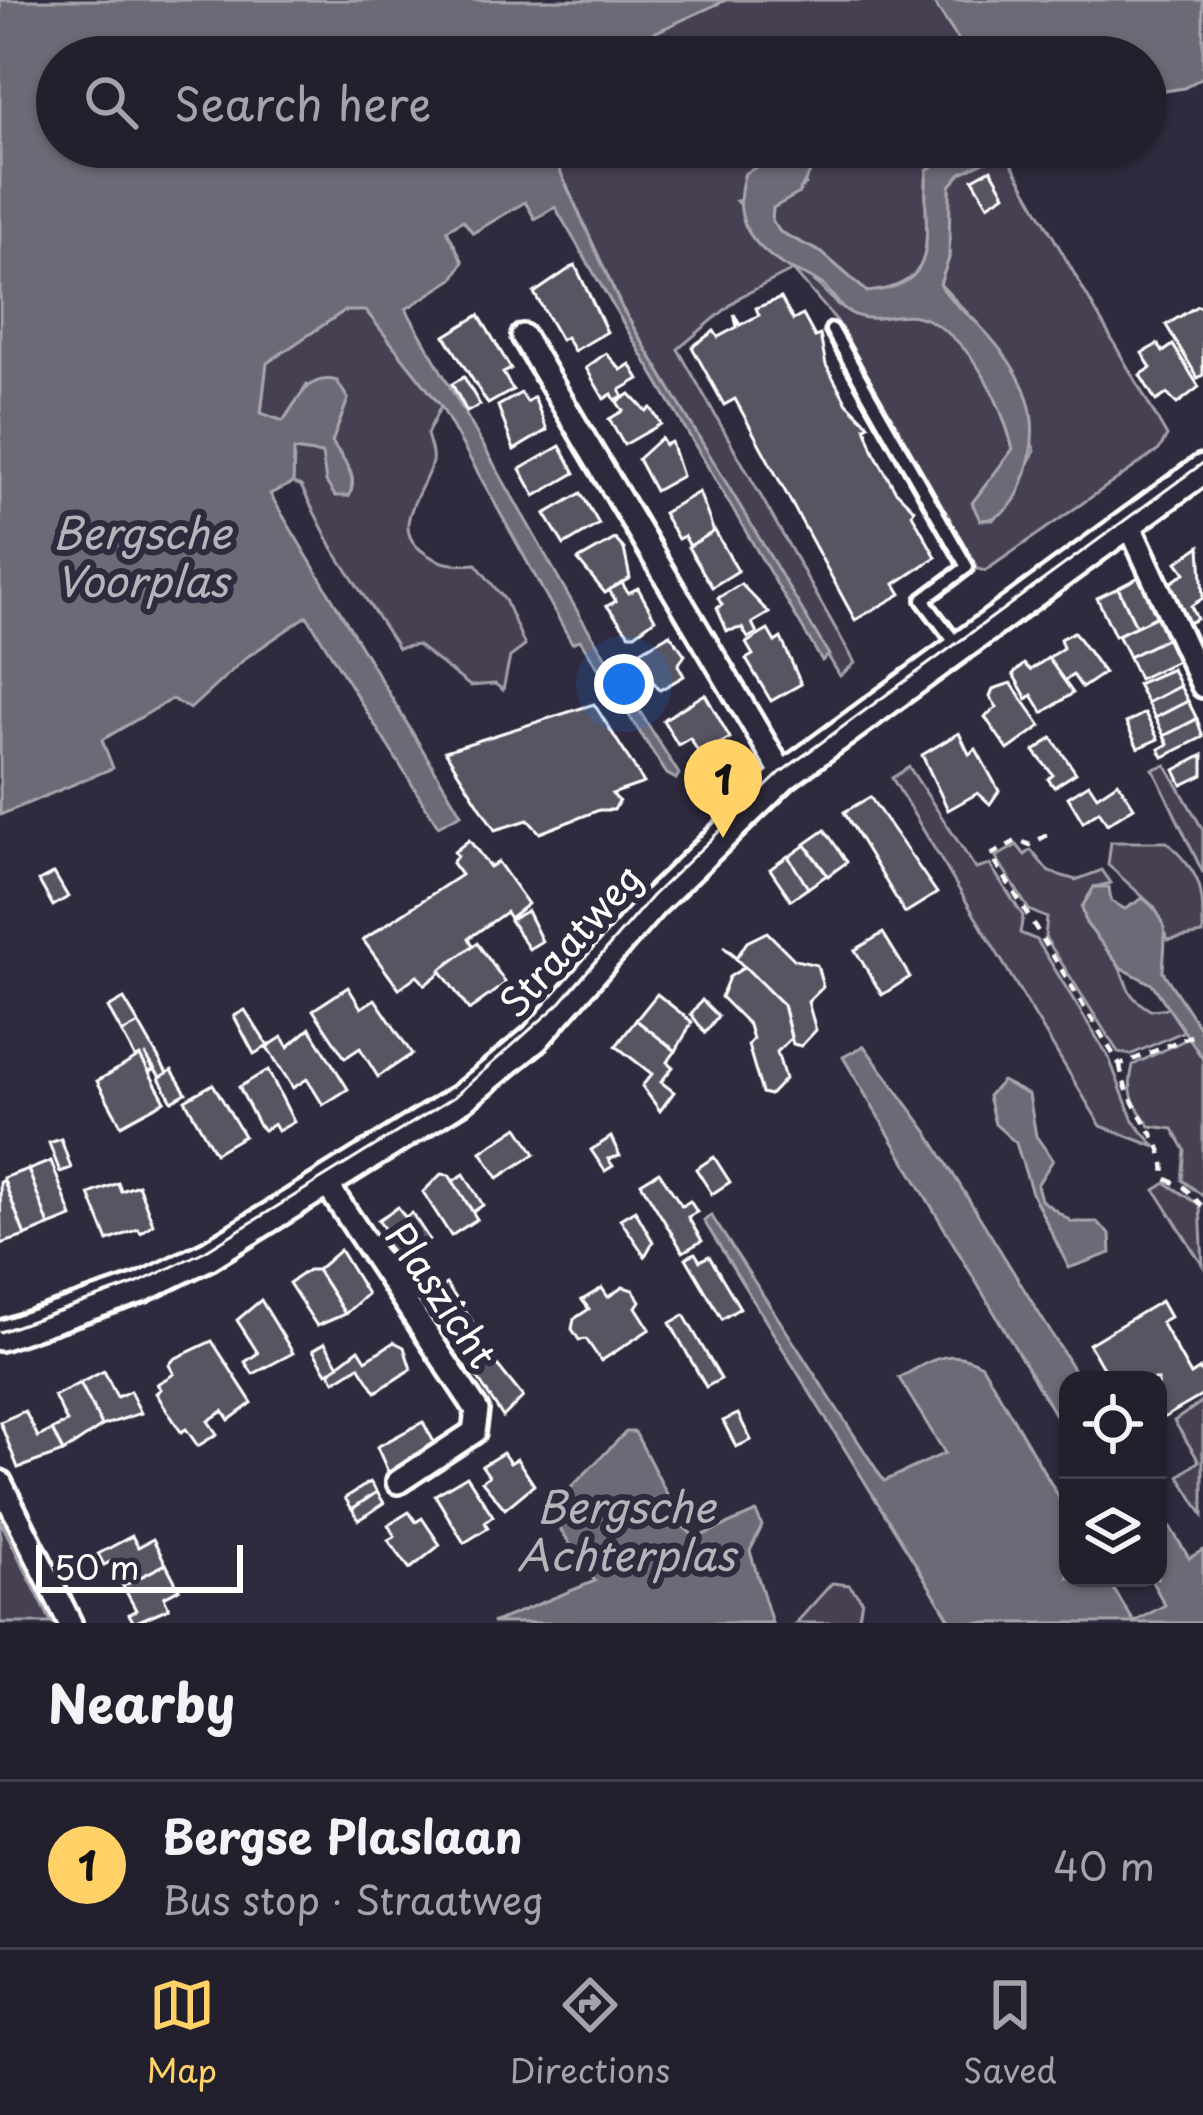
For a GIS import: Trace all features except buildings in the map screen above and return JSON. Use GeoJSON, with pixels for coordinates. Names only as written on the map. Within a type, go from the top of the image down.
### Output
{"type":"FeatureCollection","features":[{"type":"Feature","properties":{"kind":"street"},"geometry":{"type":"LineString","coordinates":[[523,336],[784,776]]}},
{"type":"Feature","properties":{"kind":"street","name":"Straatweg"},"geometry":{"type":"LineString","coordinates":[[0,1336],[140,1288],[209,1255],[462,1098],[535,1038],[652,904],[784,776],[1203,469]]}},
{"type":"Feature","properties":{"kind":"street"},"geometry":{"type":"LineString","coordinates":[[1128,522],[1203,686]]}},
{"type":"Feature","properties":{"kind":"street","name":"Plaszicht"},"geometry":{"type":"LineString","coordinates":[[326,1183],[477,1410],[474,1432],[398,1482]]}},
{"type":"Feature","properties":{"kind":"street"},"geometry":{"type":"LineString","coordinates":[[0,1482],[70,1623]]}},
{"type":"Feature","properties":{"kind":"lane"},"geometry":{"type":"LineString","coordinates":[[832,330],[967,567],[923,600],[957,645]]}},
{"type":"Feature","properties":{"kind":"path"},"geometry":{"type":"LineString","coordinates":[[1047,835],[1030,845],[1018,840],[991,855],[1120,1065],[1125,1094],[1167,1162],[1164,1178],[1184,1187],[1203,1207]]}},
{"type":"Feature","properties":{"kind":"path"},"geometry":{"type":"LineString","coordinates":[[1120,1065],[1203,1030]]}},
{"type":"Feature","properties":{"kind":"shaded area"},"geometry":{"type":"Polygon","coordinates":[[[726,0],[932,0],[956,36],[647,36],[726,0]]]}},
{"type":"Feature","properties":{"kind":"shaded area"},"geometry":{"type":"Polygon","coordinates":[[[559,168],[931,168],[927,171],[927,234],[920,266],[910,279],[867,292],[822,253],[780,232],[772,221],[773,208],[807,184],[736,201],[838,305],[859,314],[899,312],[930,320],[964,348],[990,387],[1013,449],[973,503],[980,520],[993,520],[1035,451],[979,325],[940,284],[949,258],[950,186],[971,168],[1014,168],[1167,436],[1159,450],[985,571],[978,569],[837,321],[793,270],[740,297],[678,349],[855,663],[840,676],[622,308],[559,168]]]}},
{"type":"Feature","properties":{"kind":"shaded area"},"geometry":{"type":"Polygon","coordinates":[[[366,310],[441,406],[427,434],[432,462],[408,530],[412,541],[434,558],[476,564],[505,600],[525,646],[510,657],[503,690],[495,684],[470,686],[417,645],[398,648],[333,549],[301,486],[293,483],[293,450],[322,454],[349,496],[351,474],[332,442],[348,399],[307,385],[283,421],[261,414],[266,363],[344,311],[366,310]]]}},
{"type":"Feature","properties":{"kind":"shaded area"},"geometry":{"type":"Polygon","coordinates":[[[1166,765],[1203,830],[1203,873],[1153,769],[1166,765]]]}},
{"type":"Feature","properties":{"kind":"shaded area"},"geometry":{"type":"Polygon","coordinates":[[[909,767],[976,869],[990,865],[1023,916],[1020,933],[1037,940],[1109,1058],[1133,1121],[1156,1147],[1101,1126],[892,778],[909,767]]]}},
{"type":"Feature","properties":{"kind":"shaded area"},"geometry":{"type":"Polygon","coordinates":[[[1111,842],[1167,842],[1198,883],[1203,934],[1168,940],[1154,907],[1108,865],[1111,842]]]}},
{"type":"Feature","properties":{"kind":"shaded area"},"geometry":{"type":"Polygon","coordinates":[[[1017,845],[1025,855],[1031,850],[1049,872],[1076,880],[1102,870],[1111,883],[1094,887],[1086,923],[1114,958],[1135,999],[1150,1010],[1169,1008],[1184,1031],[1130,1055],[1118,1052],[1045,937],[1047,918],[1029,910],[996,857],[1017,845]]]}},
{"type":"Feature","properties":{"kind":"shaded area"},"geometry":{"type":"Polygon","coordinates":[[[1189,1038],[1203,1059],[1203,1196],[1182,1180],[1185,1150],[1173,1129],[1150,1126],[1131,1091],[1133,1065],[1189,1038]]]}},
{"type":"Feature","properties":{"kind":"shaded area"},"geometry":{"type":"Polygon","coordinates":[[[1166,1183],[1200,1205],[1203,1266],[1155,1190],[1166,1183]]]}},
{"type":"Feature","properties":{"kind":"shaded area"},"geometry":{"type":"Polygon","coordinates":[[[1203,1401],[1203,1515],[1179,1476],[1199,1461],[1174,1421],[1203,1401]]]}},
{"type":"Feature","properties":{"kind":"shaded area"},"geometry":{"type":"Polygon","coordinates":[[[0,1520],[52,1623],[0,1623],[0,1520]]]}},
{"type":"Feature","properties":{"kind":"shaded area"},"geometry":{"type":"Polygon","coordinates":[[[832,1583],[849,1585],[862,1600],[858,1623],[796,1623],[832,1583]]]}},
{"type":"Feature","properties":{"kind":"water","name":"Bergsche Voorplas"},"geometry":{"type":"Polygon","coordinates":[[[0,0],[726,0],[647,36],[36,36],[36,168],[559,168],[622,308],[829,655],[822,661],[555,207],[535,219],[525,202],[473,233],[463,220],[447,230],[463,262],[453,279],[406,309],[580,616],[679,774],[676,779],[667,774],[580,640],[572,643],[441,406],[366,311],[344,311],[267,363],[261,413],[283,421],[311,385],[337,381],[348,399],[332,442],[351,475],[349,496],[335,496],[326,482],[322,454],[294,450],[293,483],[270,494],[461,814],[438,826],[307,616],[247,657],[190,709],[172,699],[102,740],[113,768],[0,815],[0,0]]]}},
{"type":"Feature","properties":{"kind":"water"},"geometry":{"type":"Polygon","coordinates":[[[932,0],[1203,0],[1203,77],[1167,91],[1167,36],[956,36],[932,0]]]}},
{"type":"Feature","properties":{"kind":"water"},"geometry":{"type":"Polygon","coordinates":[[[755,168],[812,168],[798,194],[773,208],[772,221],[780,232],[822,253],[867,292],[893,287],[910,278],[925,251],[927,170],[971,168],[950,186],[949,258],[940,284],[1010,362],[1032,420],[1029,463],[1018,494],[1000,515],[987,519],[980,520],[972,503],[1013,449],[993,394],[973,360],[946,331],[920,317],[867,318],[847,311],[820,283],[783,265],[760,246],[742,214],[745,173],[755,168]]]}},
{"type":"Feature","properties":{"kind":"water"},"geometry":{"type":"Polygon","coordinates":[[[1094,887],[1109,887],[1111,901],[1125,909],[1143,898],[1159,915],[1165,932],[1163,972],[1203,1033],[1203,1059],[1153,985],[1120,967],[1086,923],[1082,907],[1094,887]]]}},
{"type":"Feature","properties":{"kind":"water"},"geometry":{"type":"Polygon","coordinates":[[[864,1046],[926,1130],[1074,1371],[1059,1371],[1059,1422],[843,1057],[864,1046]]]}},
{"type":"Feature","properties":{"kind":"water"},"geometry":{"type":"Polygon","coordinates":[[[1002,1081],[1029,1095],[1036,1136],[1053,1160],[1037,1185],[1041,1200],[1072,1222],[1097,1222],[1110,1234],[1111,1253],[1069,1268],[1032,1193],[1016,1143],[995,1124],[988,1096],[1002,1081]]]}},
{"type":"Feature","properties":{"kind":"water","name":"Bergsche Achterplas"},"geometry":{"type":"Polygon","coordinates":[[[711,1215],[884,1481],[945,1453],[899,1378],[940,1358],[970,1359],[982,1365],[1059,1498],[1059,1587],[1113,1587],[1134,1622],[1165,1605],[1155,1587],[1167,1587],[1167,1522],[1189,1558],[1203,1550],[1203,1623],[952,1623],[704,1221],[711,1215]]]}},
{"type":"Feature","properties":{"kind":"water","name":"Bergsche Achterplas"},"geometry":{"type":"Polygon","coordinates":[[[626,1432],[635,1432],[684,1527],[696,1538],[756,1512],[762,1526],[750,1551],[772,1623],[492,1623],[595,1581],[548,1511],[626,1432]]]}},
{"type":"Feature","properties":{"kind":"tram line"},"geometry":{"type":"LineString","coordinates":[[0,1332],[138,1283],[205,1251],[454,1097],[560,1003],[652,896],[781,772],[1203,463]]}},
{"type":"Feature","properties":{"kind":"place","name":"Bergse Plaslaan"},"geometry":{"type":"Point","coordinates":[723,838]}}]}
